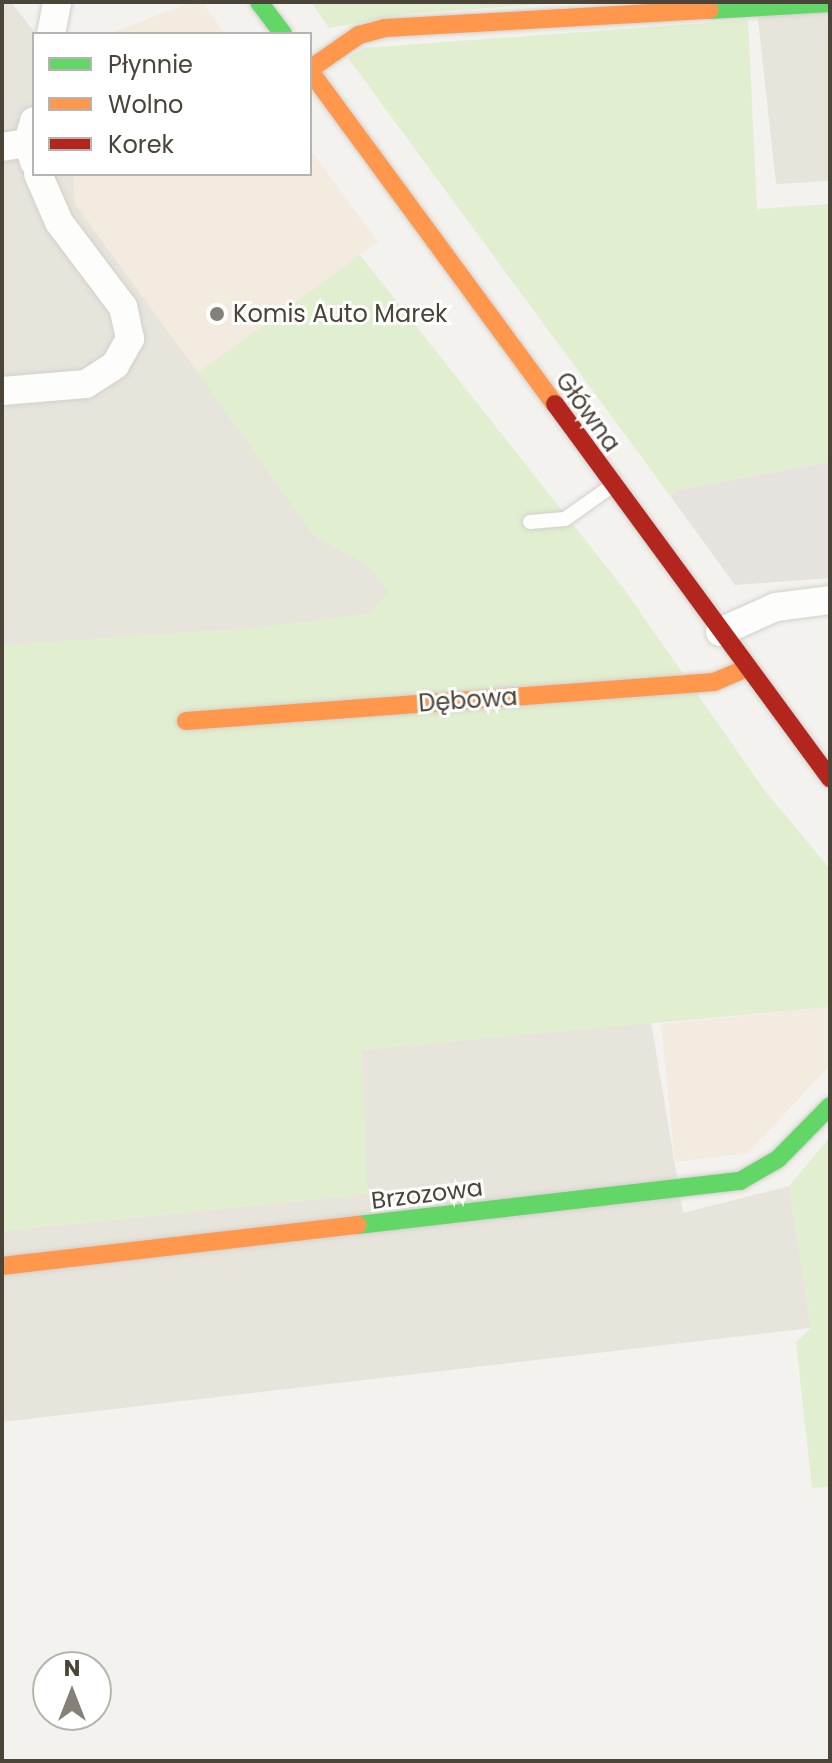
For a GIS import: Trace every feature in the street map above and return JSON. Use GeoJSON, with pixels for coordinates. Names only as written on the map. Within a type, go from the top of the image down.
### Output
{"type":"FeatureCollection","features":[{"type":"Feature","properties":{"kind":"street"},"geometry":{"type":"LineString","coordinates":[[51,32],[57,2]]}},
{"type":"Feature","properties":{"kind":"street"},"geometry":{"type":"LineString","coordinates":[[259,2],[282,32]]}},
{"type":"Feature","properties":{"kind":"street"},"geometry":{"type":"LineString","coordinates":[[312,69],[359,35],[385,28],[830,3]]}},
{"type":"Feature","properties":{"kind":"street","name":"Główna"},"geometry":{"type":"LineString","coordinates":[[312,73],[830,779]]}},
{"type":"Feature","properties":{"kind":"street"},"geometry":{"type":"LineString","coordinates":[[2,391],[86,384],[115,365],[130,339],[123,307],[59,222],[39,176]]}},
{"type":"Feature","properties":{"kind":"street"},"geometry":{"type":"LineString","coordinates":[[720,632],[776,607],[830,600]]}},
{"type":"Feature","properties":{"kind":"street","name":"Dębowa"},"geometry":{"type":"LineString","coordinates":[[186,721],[714,682],[747,668]]}},
{"type":"Feature","properties":{"kind":"street","name":"Brzozowa"},"geometry":{"type":"LineString","coordinates":[[2,1266],[740,1181],[778,1159],[830,1106]]}},
{"type":"Feature","properties":{"kind":"lane"},"geometry":{"type":"LineString","coordinates":[[530,522],[565,519],[613,485]]}},
{"type":"Feature","properties":{"kind":"shaded area"},"geometry":{"type":"Polygon","coordinates":[[[2,2],[11,2],[34,32],[32,32],[32,176],[147,176],[504,636],[2,645],[2,2]]]}},
{"type":"Feature","properties":{"kind":"shaded area"},"geometry":{"type":"Polygon","coordinates":[[[193,2],[202,2],[224,32],[112,32],[193,2]]]}},
{"type":"Feature","properties":{"kind":"shaded area"},"geometry":{"type":"Polygon","coordinates":[[[756,2],[830,2],[830,181],[776,184],[756,2]]]}},
{"type":"Feature","properties":{"kind":"shaded area","name":"Komis Auto Marek"},"geometry":{"type":"Polygon","coordinates":[[[312,152],[378,242],[198,373],[75,204],[73,176],[312,176],[312,152]]]}},
{"type":"Feature","properties":{"kind":"shaded area"},"geometry":{"type":"Polygon","coordinates":[[[830,462],[830,578],[735,585],[671,497],[677,490],[830,462]]]}},
{"type":"Feature","properties":{"kind":"shaded area"},"geometry":{"type":"Polygon","coordinates":[[[830,1007],[830,1065],[748,1153],[675,1162],[661,1024],[830,1007]]]}},
{"type":"Feature","properties":{"kind":"shaded area"},"geometry":{"type":"Polygon","coordinates":[[[651,1022],[683,1213],[789,1186],[811,1328],[2,1422],[2,1231],[367,1194],[361,1050],[651,1022]]]}},
{"type":"Feature","properties":{"kind":"green space"},"geometry":{"type":"Polygon","coordinates":[[[311,2],[568,2],[406,14],[329,28],[311,2]]]}},
{"type":"Feature","properties":{"kind":"green space"},"geometry":{"type":"Polygon","coordinates":[[[748,20],[757,209],[830,204],[830,462],[677,490],[671,497],[348,58],[364,48],[748,20]]]}},
{"type":"Feature","properties":{"kind":"green space"},"geometry":{"type":"Polygon","coordinates":[[[360,255],[624,589],[765,791],[830,869],[830,1007],[362,1050],[368,1194],[2,1231],[2,645],[261,627],[370,613],[388,592],[369,566],[314,536],[198,373],[360,255]]]}},
{"type":"Feature","properties":{"kind":"green space"},"geometry":{"type":"Polygon","coordinates":[[[830,1137],[830,1487],[812,1488],[796,1342],[811,1328],[789,1186],[830,1137]]]}},
{"type":"Feature","properties":{"kind":"traffic: fast"},"geometry":{"type":"LineString","coordinates":[[259,2],[282,32]]}},
{"type":"Feature","properties":{"kind":"traffic: fast"},"geometry":{"type":"LineString","coordinates":[[710,10],[830,3]]}},
{"type":"Feature","properties":{"kind":"traffic: fast"},"geometry":{"type":"LineString","coordinates":[[358,1225],[740,1181],[778,1159],[830,1106]]}},
{"type":"Feature","properties":{"kind":"traffic: slow"},"geometry":{"type":"LineString","coordinates":[[312,68],[359,35],[385,28],[710,10]]}},
{"type":"Feature","properties":{"kind":"traffic: slow"},"geometry":{"type":"LineString","coordinates":[[312,74],[555,404]]}},
{"type":"Feature","properties":{"kind":"traffic: slow"},"geometry":{"type":"LineString","coordinates":[[186,721],[714,682],[747,668]]}},
{"type":"Feature","properties":{"kind":"traffic: slow"},"geometry":{"type":"LineString","coordinates":[[2,1266],[358,1225]]}},
{"type":"Feature","properties":{"kind":"traffic: jam"},"geometry":{"type":"LineString","coordinates":[[555,404],[830,779]]}},
{"type":"Feature","properties":{"kind":"place","name":"Komis Auto Marek"},"geometry":{"type":"Point","coordinates":[217,314]}}]}
